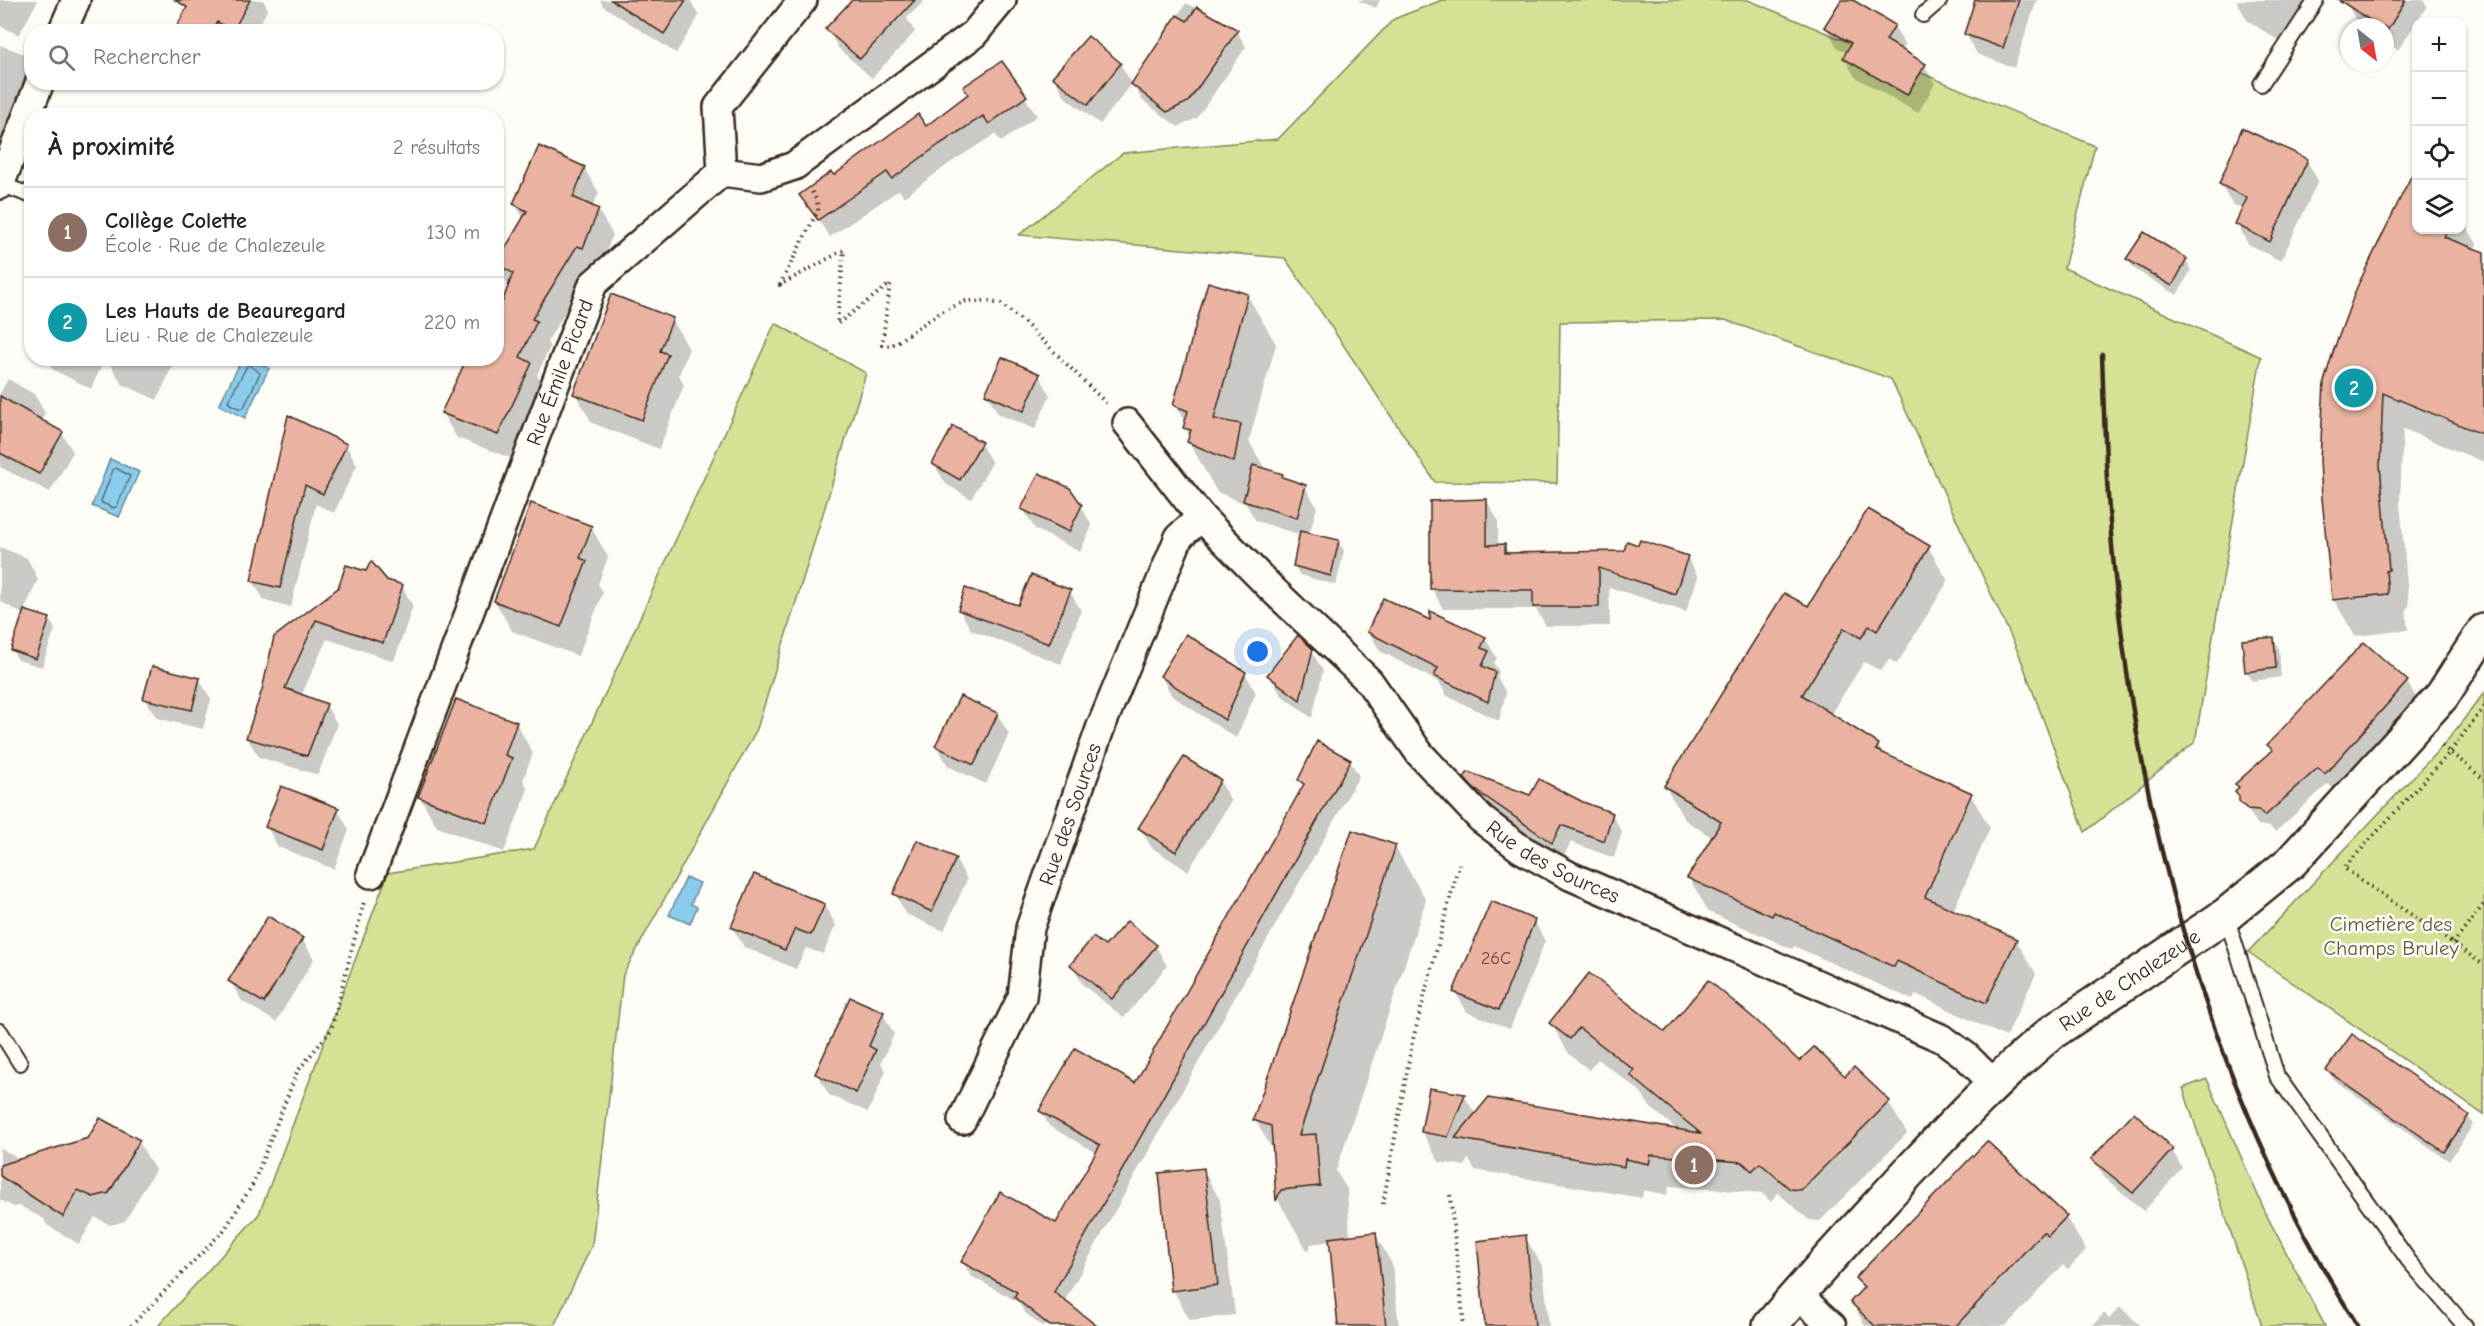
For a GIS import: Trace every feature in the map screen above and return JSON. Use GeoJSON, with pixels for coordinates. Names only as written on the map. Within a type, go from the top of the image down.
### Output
{"type":"FeatureCollection","features":[{"type":"Feature","properties":{"kind":"street"},"geometry":{"type":"LineString","coordinates":[[66,24],[76,0]]}},
{"type":"Feature","properties":{"kind":"street"},"geometry":{"type":"LineString","coordinates":[[803,0],[717,108],[722,172],[761,177],[794,166],[974,34],[1002,0]]}},
{"type":"Feature","properties":{"kind":"street"},"geometry":{"type":"LineString","coordinates":[[28,108],[36,90]]}},
{"type":"Feature","properties":{"kind":"street"},"geometry":{"type":"LineString","coordinates":[[0,184],[6,155],[24,116]]}},
{"type":"Feature","properties":{"kind":"street","name":"Rue Émile Picard"},"geometry":{"type":"LineString","coordinates":[[371,874],[593,284],[722,172]]}},
{"type":"Feature","properties":{"kind":"street","name":"Rue des Sources"},"geometry":{"type":"LineString","coordinates":[[1127,423],[1201,517],[1271,588],[1369,681],[1420,754],[1481,819],[1521,849],[1570,876],[1944,1039],[1966,1056],[1994,1084]]}},
{"type":"Feature","properties":{"kind":"street","name":"Rue des Sources"},"geometry":{"type":"LineString","coordinates":[[962,1120],[1022,997],[1030,928],[1100,729],[1179,537],[1201,517]]}},
{"type":"Feature","properties":{"kind":"street","name":"Rue de Chalezeule"},"geometry":{"type":"LineString","coordinates":[[1770,1326],[1956,1121],[2051,1033],[2226,915],[2291,862],[2442,696],[2484,631]]}},
{"type":"Feature","properties":{"kind":"street"},"geometry":{"type":"LineString","coordinates":[[1797,1294],[1832,1326]]}},
{"type":"Feature","properties":{"kind":"lane"},"geometry":{"type":"LineString","coordinates":[[1923,15],[1940,0]]}},
{"type":"Feature","properties":{"kind":"lane"},"geometry":{"type":"LineString","coordinates":[[2261,84],[2316,0]]}},
{"type":"Feature","properties":{"kind":"lane"},"geometry":{"type":"LineString","coordinates":[[0,184],[24,193]]}},
{"type":"Feature","properties":{"kind":"lane"},"geometry":{"type":"LineString","coordinates":[[2226,915],[2277,1076],[2409,1261],[2465,1326]]}},
{"type":"Feature","properties":{"kind":"lane"},"geometry":{"type":"LineString","coordinates":[[0,1031],[20,1063]]}},
{"type":"Feature","properties":{"kind":"path"},"geometry":{"type":"LineString","coordinates":[[794,166],[817,201],[818,210],[780,285],[844,250],[837,324],[890,284],[882,345],[891,346],[941,312],[966,301],[1002,304],[1026,324],[1127,423]]}},
{"type":"Feature","properties":{"kind":"path"},"geometry":{"type":"LineString","coordinates":[[2484,707],[2450,752],[2344,868],[2484,965]]}},
{"type":"Feature","properties":{"kind":"path"},"geometry":{"type":"LineString","coordinates":[[2440,743],[2484,779]]}},
{"type":"Feature","properties":{"kind":"path"},"geometry":{"type":"LineString","coordinates":[[1383,1204],[1412,1043],[1459,864]]}},
{"type":"Feature","properties":{"kind":"path"},"geometry":{"type":"LineString","coordinates":[[131,1326],[225,1229],[253,1184],[297,1072],[331,1030],[371,874]]}},
{"type":"Feature","properties":{"kind":"path"},"geometry":{"type":"LineString","coordinates":[[2453,944],[2484,904]]}},
{"type":"Feature","properties":{"kind":"path"},"geometry":{"type":"LineString","coordinates":[[1450,1195],[1464,1326]]}},
{"type":"Feature","properties":{"kind":"green space"},"geometry":{"type":"Polygon","coordinates":[[[1442,0],[1748,0],[2095,146],[2064,268],[2261,357],[2195,742],[2085,832],[2019,654],[1891,379],[1725,320],[1560,322],[1557,483],[1435,482],[1285,258],[1019,235],[1123,153],[1278,139],[1394,19],[1442,0]]]}},
{"type":"Feature","properties":{"kind":"green space"},"geometry":{"type":"Polygon","coordinates":[[[775,323],[866,373],[757,729],[623,975],[592,1245],[554,1326],[158,1326],[259,1214],[388,873],[534,849],[775,323]]]}},
{"type":"Feature","properties":{"kind":"green space","name":"Cimetière des Champs Bruley"},"geometry":{"type":"Polygon","coordinates":[[[2484,693],[2484,1115],[2248,952],[2447,741],[2484,693]]]}},
{"type":"Feature","properties":{"kind":"green space"},"geometry":{"type":"Polygon","coordinates":[[[2207,1079],[2267,1216],[2325,1326],[2262,1326],[2183,1088],[2207,1079]]]}},
{"type":"Feature","properties":{"kind":"water"},"geometry":{"type":"Polygon","coordinates":[[[238,366],[269,368],[245,418],[219,405],[238,366]]]}},
{"type":"Feature","properties":{"kind":"water"},"geometry":{"type":"Polygon","coordinates":[[[110,459],[139,472],[119,517],[92,506],[110,459]]]}},
{"type":"Feature","properties":{"kind":"water"},"geometry":{"type":"Polygon","coordinates":[[[686,878],[700,883],[691,904],[697,907],[690,924],[669,915],[686,878]]]}},
{"type":"Feature","properties":{"kind":"building"},"geometry":{"type":"Polygon","coordinates":[[[175,0],[250,0],[237,24],[217,22],[216,24],[178,24],[187,7],[175,0]]]}},
{"type":"Feature","properties":{"kind":"building"},"geometry":{"type":"Polygon","coordinates":[[[611,0],[686,0],[664,34],[611,0]]]}},
{"type":"Feature","properties":{"kind":"building"},"geometry":{"type":"Polygon","coordinates":[[[852,0],[915,0],[860,59],[825,29],[852,0]]]}},
{"type":"Feature","properties":{"kind":"building"},"geometry":{"type":"Polygon","coordinates":[[[1841,0],[1853,0],[1895,25],[1886,40],[1926,64],[1907,95],[1843,58],[1851,43],[1824,27],[1841,0]]]}},
{"type":"Feature","properties":{"kind":"building"},"geometry":{"type":"Polygon","coordinates":[[[1975,0],[2019,0],[2003,48],[1964,34],[1975,0]]]}},
{"type":"Feature","properties":{"kind":"building"},"geometry":{"type":"Polygon","coordinates":[[[2339,0],[2406,0],[2394,20],[2366,18],[2339,0]]]}},
{"type":"Feature","properties":{"kind":"building"},"geometry":{"type":"Polygon","coordinates":[[[1197,7],[1238,30],[1188,102],[1167,112],[1131,84],[1177,15],[1187,21],[1197,7]]]}},
{"type":"Feature","properties":{"kind":"building"},"geometry":{"type":"Polygon","coordinates":[[[1088,36],[1121,63],[1088,105],[1052,77],[1088,36]]]}},
{"type":"Feature","properties":{"kind":"building"},"geometry":{"type":"Polygon","coordinates":[[[1002,61],[1027,96],[989,124],[983,116],[892,179],[887,172],[818,220],[799,195],[831,172],[834,175],[918,114],[926,126],[968,94],[963,87],[1002,61]]]}},
{"type":"Feature","properties":{"kind":"building"},"geometry":{"type":"Polygon","coordinates":[[[2242,128],[2308,159],[2270,242],[2235,224],[2247,198],[2219,184],[2242,128]]]}},
{"type":"Feature","properties":{"kind":"building"},"geometry":{"type":"Polygon","coordinates":[[[539,146],[585,167],[573,197],[599,209],[583,248],[577,246],[532,319],[537,321],[520,357],[532,363],[498,435],[441,413],[463,366],[504,366],[504,297],[513,273],[504,268],[504,250],[527,211],[513,204],[539,146]]]}},
{"type":"Feature","properties":{"kind":"building"},"geometry":{"type":"Polygon","coordinates":[[[2412,174],[2412,234],[2446,234],[2444,237],[2484,252],[2484,435],[2383,393],[2380,465],[2389,570],[2386,571],[2388,594],[2332,600],[2320,460],[2324,382],[2357,287],[2412,174]]]}},
{"type":"Feature","properties":{"kind":"building"},"geometry":{"type":"Polygon","coordinates":[[[2144,232],[2187,259],[2172,286],[2126,259],[2144,232]]]}},
{"type":"Feature","properties":{"kind":"building"},"geometry":{"type":"Polygon","coordinates":[[[1208,282],[1248,294],[1214,419],[1241,424],[1234,462],[1187,442],[1191,430],[1183,428],[1188,411],[1173,405],[1208,282]]]}},
{"type":"Feature","properties":{"kind":"building"},"geometry":{"type":"Polygon","coordinates":[[[611,294],[673,318],[660,351],[668,354],[642,420],[573,394],[611,294]]]}},
{"type":"Feature","properties":{"kind":"building"},"geometry":{"type":"Polygon","coordinates":[[[1002,357],[1040,374],[1024,411],[985,394],[1002,357]]]}},
{"type":"Feature","properties":{"kind":"building"},"geometry":{"type":"Polygon","coordinates":[[[0,396],[63,432],[39,474],[0,453],[0,396]]]}},
{"type":"Feature","properties":{"kind":"building"},"geometry":{"type":"Polygon","coordinates":[[[288,415],[347,444],[323,494],[305,485],[280,588],[251,581],[288,415]]]}},
{"type":"Feature","properties":{"kind":"building"},"geometry":{"type":"Polygon","coordinates":[[[953,426],[982,442],[960,480],[932,464],[953,426]]]}},
{"type":"Feature","properties":{"kind":"building"},"geometry":{"type":"Polygon","coordinates":[[[1253,465],[1283,474],[1282,477],[1306,485],[1297,518],[1243,501],[1253,465]]]}},
{"type":"Feature","properties":{"kind":"building"},"geometry":{"type":"Polygon","coordinates":[[[1039,473],[1070,488],[1082,505],[1069,532],[1021,509],[1039,473]]]}},
{"type":"Feature","properties":{"kind":"building"},"geometry":{"type":"Polygon","coordinates":[[[1487,499],[1487,545],[1505,544],[1505,553],[1624,551],[1627,541],[1638,545],[1640,540],[1688,556],[1675,594],[1599,568],[1599,607],[1533,607],[1533,590],[1430,589],[1430,501],[1487,499]]]}},
{"type":"Feature","properties":{"kind":"building"},"geometry":{"type":"Polygon","coordinates":[[[531,503],[592,526],[580,558],[587,561],[561,627],[494,601],[531,503]]]}},
{"type":"Feature","properties":{"kind":"building"},"geometry":{"type":"Polygon","coordinates":[[[1868,509],[1930,546],[1877,631],[1869,626],[1861,638],[1844,628],[1802,695],[1879,744],[1876,750],[1972,793],[1925,897],[2017,939],[1986,1003],[1897,961],[1894,967],[1774,912],[1772,916],[1687,878],[1721,822],[1664,786],[1784,593],[1808,606],[1868,509]]]}},
{"type":"Feature","properties":{"kind":"building"},"geometry":{"type":"Polygon","coordinates":[[[1300,531],[1339,540],[1331,576],[1293,566],[1300,531]]]}},
{"type":"Feature","properties":{"kind":"building"},"geometry":{"type":"Polygon","coordinates":[[[371,561],[387,580],[403,585],[383,643],[316,620],[285,688],[327,704],[307,756],[246,738],[262,690],[274,637],[338,588],[346,565],[366,571],[371,561]]]}},
{"type":"Feature","properties":{"kind":"building"},"geometry":{"type":"Polygon","coordinates":[[[1031,575],[1071,590],[1049,644],[958,610],[965,588],[1018,605],[1031,575]]]}},
{"type":"Feature","properties":{"kind":"building"},"geometry":{"type":"Polygon","coordinates":[[[1383,598],[1430,620],[1430,611],[1486,637],[1481,648],[1489,651],[1482,666],[1495,672],[1488,702],[1434,676],[1438,668],[1367,632],[1383,598]]]}},
{"type":"Feature","properties":{"kind":"building"},"geometry":{"type":"Polygon","coordinates":[[[24,610],[50,618],[36,659],[11,650],[24,610]]]}},
{"type":"Feature","properties":{"kind":"building"},"geometry":{"type":"Polygon","coordinates":[[[1186,634],[1246,672],[1225,720],[1160,676],[1186,634]]]}},
{"type":"Feature","properties":{"kind":"building"},"geometry":{"type":"Polygon","coordinates":[[[1298,635],[1313,649],[1300,700],[1267,675],[1298,635]]]}},
{"type":"Feature","properties":{"kind":"building"},"geometry":{"type":"Polygon","coordinates":[[[2274,637],[2276,668],[2245,672],[2242,640],[2274,637]]]}},
{"type":"Feature","properties":{"kind":"building"},"geometry":{"type":"Polygon","coordinates":[[[2364,642],[2408,681],[2325,774],[2318,768],[2265,816],[2259,810],[2247,809],[2239,801],[2239,796],[2235,791],[2239,787],[2235,784],[2273,750],[2267,745],[2364,642]]]}},
{"type":"Feature","properties":{"kind":"building"},"geometry":{"type":"Polygon","coordinates":[[[152,666],[200,678],[192,710],[143,699],[152,666]]]}},
{"type":"Feature","properties":{"kind":"building"},"geometry":{"type":"Polygon","coordinates":[[[960,696],[998,713],[974,765],[935,746],[960,696]]]}},
{"type":"Feature","properties":{"kind":"building"},"geometry":{"type":"Polygon","coordinates":[[[456,699],[517,722],[505,755],[512,758],[487,823],[418,797],[456,699]]]}},
{"type":"Feature","properties":{"kind":"building"},"geometry":{"type":"Polygon","coordinates":[[[1317,741],[1351,760],[1054,1292],[1097,1326],[1050,1326],[1014,1297],[1017,1292],[961,1262],[1000,1192],[1056,1223],[1100,1145],[1039,1111],[1075,1048],[1135,1083],[1304,784],[1298,780],[1317,741]]]}},
{"type":"Feature","properties":{"kind":"building"},"geometry":{"type":"Polygon","coordinates":[[[1184,757],[1221,780],[1176,852],[1138,828],[1184,757]]]}},
{"type":"Feature","properties":{"kind":"building"},"geometry":{"type":"Polygon","coordinates":[[[1468,772],[1530,795],[1539,779],[1583,802],[1613,813],[1604,841],[1561,825],[1552,843],[1473,788],[1464,778],[1468,772]]]}},
{"type":"Feature","properties":{"kind":"building"},"geometry":{"type":"Polygon","coordinates":[[[281,786],[339,808],[323,850],[265,827],[281,786]]]}},
{"type":"Feature","properties":{"kind":"building"},"geometry":{"type":"Polygon","coordinates":[[[1352,830],[1396,845],[1299,1135],[1316,1134],[1320,1186],[1281,1190],[1276,1201],[1271,1126],[1253,1120],[1352,830]]]}},
{"type":"Feature","properties":{"kind":"building"},"geometry":{"type":"Polygon","coordinates":[[[917,840],[956,858],[932,912],[893,894],[917,840]]]}},
{"type":"Feature","properties":{"kind":"building"},"geometry":{"type":"Polygon","coordinates":[[[754,874],[825,904],[811,935],[795,929],[785,950],[731,927],[754,874]]]}},
{"type":"Feature","properties":{"kind":"building"},"geometry":{"type":"Polygon","coordinates":[[[1491,901],[1535,920],[1499,1010],[1453,992],[1491,901]]]}},
{"type":"Feature","properties":{"kind":"building"},"geometry":{"type":"Polygon","coordinates":[[[268,916],[303,938],[264,1003],[228,981],[268,916]]]}},
{"type":"Feature","properties":{"kind":"building"},"geometry":{"type":"Polygon","coordinates":[[[1127,921],[1157,945],[1112,999],[1070,965],[1093,937],[1105,946],[1127,921]]]}},
{"type":"Feature","properties":{"kind":"building"},"geometry":{"type":"Polygon","coordinates":[[[1589,973],[1665,1032],[1708,980],[1756,1020],[1799,1061],[1814,1047],[1845,1076],[1854,1067],[1890,1101],[1801,1190],[1790,1189],[1760,1163],[1752,1171],[1742,1162],[1651,1155],[1649,1164],[1625,1159],[1624,1167],[1455,1138],[1488,1098],[1700,1133],[1630,1075],[1634,1070],[1579,1028],[1570,1039],[1549,1023],[1589,973]]]}},
{"type":"Feature","properties":{"kind":"building"},"geometry":{"type":"Polygon","coordinates":[[[850,997],[884,1012],[869,1046],[876,1050],[856,1093],[815,1074],[850,997]]]}},
{"type":"Feature","properties":{"kind":"building"},"geometry":{"type":"Polygon","coordinates":[[[2352,1034],[2469,1115],[2444,1152],[2326,1070],[2352,1034]]]}},
{"type":"Feature","properties":{"kind":"building"},"geometry":{"type":"Polygon","coordinates":[[[1429,1088],[1465,1094],[1448,1137],[1421,1132],[1429,1088]]]}},
{"type":"Feature","properties":{"kind":"building"},"geometry":{"type":"Polygon","coordinates":[[[2134,1112],[2173,1149],[2133,1193],[2091,1159],[2134,1112]]]}},
{"type":"Feature","properties":{"kind":"building"},"geometry":{"type":"Polygon","coordinates":[[[100,1118],[140,1140],[109,1193],[93,1197],[78,1190],[63,1217],[0,1176],[0,1165],[88,1138],[100,1118]]]}},
{"type":"Feature","properties":{"kind":"building"},"geometry":{"type":"Polygon","coordinates":[[[1987,1141],[2067,1216],[2048,1236],[2043,1232],[1956,1326],[1875,1326],[1850,1302],[1864,1287],[1855,1278],[1987,1141]]]}},
{"type":"Feature","properties":{"kind":"building"},"geometry":{"type":"Polygon","coordinates":[[[1204,1168],[1218,1285],[1171,1291],[1159,1173],[1204,1168]]]}},
{"type":"Feature","properties":{"kind":"building"},"geometry":{"type":"Polygon","coordinates":[[[1376,1232],[1386,1326],[1338,1326],[1329,1238],[1376,1232]]]}},
{"type":"Feature","properties":{"kind":"building"},"geometry":{"type":"Polygon","coordinates":[[[1526,1235],[1535,1326],[1485,1326],[1477,1241],[1526,1235]]]}},
{"type":"Feature","properties":{"kind":"railway"},"geometry":{"type":"LineString","coordinates":[[2102,354],[2108,501],[2121,627],[2137,732],[2158,836],[2186,939],[2219,1040],[2259,1139],[2305,1234],[2358,1326]]}},
{"type":"Feature","properties":{"kind":"place","name":"Les Hauts de Beauregard"},"geometry":{"type":"Point","coordinates":[2354,388]}},
{"type":"Feature","properties":{"kind":"place","name":"Collège Colette"},"geometry":{"type":"Point","coordinates":[1694,1165]}}]}
